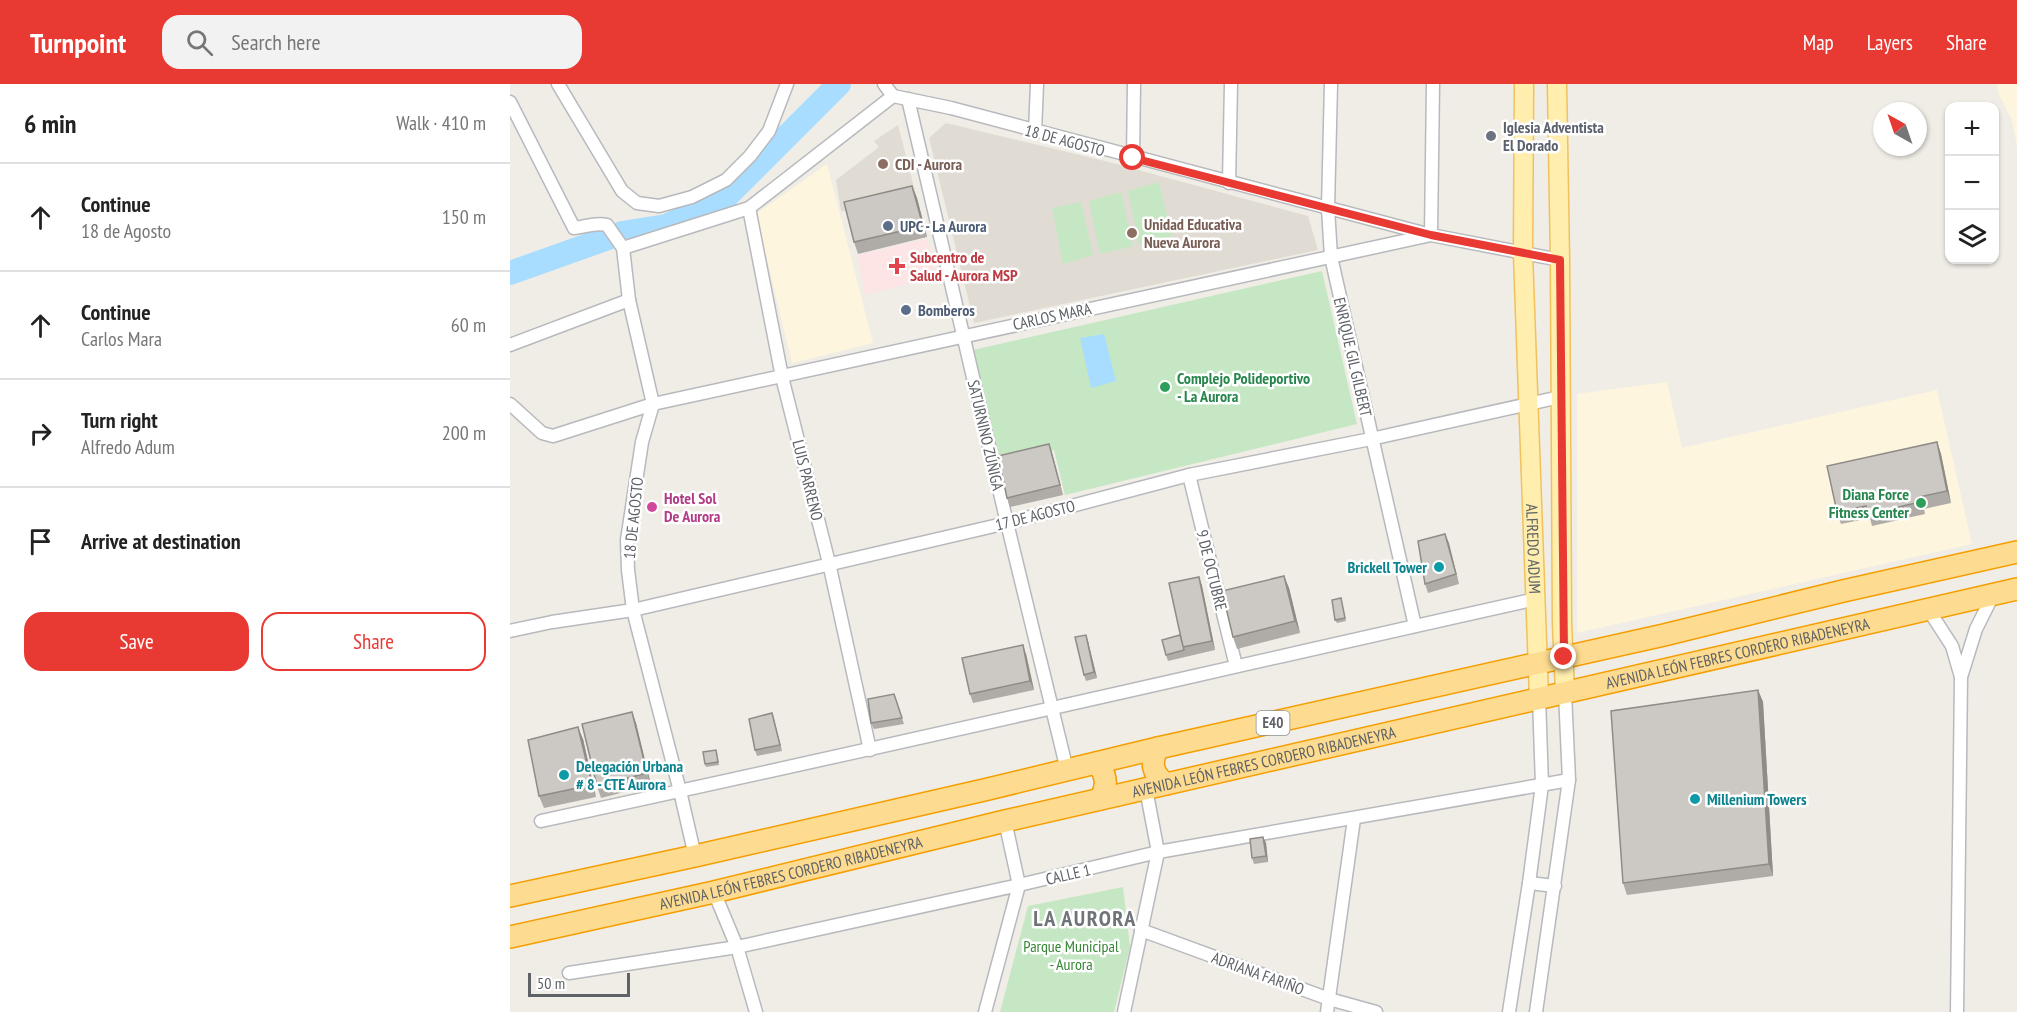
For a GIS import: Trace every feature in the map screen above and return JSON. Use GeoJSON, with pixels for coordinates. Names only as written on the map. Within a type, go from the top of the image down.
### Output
{"type":"FeatureCollection","features":[{"type":"Feature","properties":{"kind":"highway","name":"AVENIDA LEÓN FEBRES CORDERO RIBADENEYRA"},"geometry":{"type":"LineString","coordinates":[[519,894],[695,856],[2017,552]]}},
{"type":"Feature","properties":{"kind":"highway","name":"AVENIDA LEÓN FEBRES CORDERO RIBADENEYRA"},"geometry":{"type":"LineString","coordinates":[[510,937],[714,892],[1156,786],[2017,589]]}},
{"type":"Feature","properties":{"kind":"highway"},"geometry":{"type":"LineString","coordinates":[[1156,786],[1158,778],[1152,763],[1158,748]]}},
{"type":"Feature","properties":{"kind":"highway"},"geometry":{"type":"LineString","coordinates":[[1097,763],[1102,769],[1106,784],[1101,799]]}},
{"type":"Feature","properties":{"kind":"highway"},"geometry":{"type":"LineString","coordinates":[[984,790],[977,796],[974,805],[975,814],[981,821],[997,823]]}},
{"type":"Feature","properties":{"kind":"highway"},"geometry":{"type":"LineString","coordinates":[[912,806],[926,816],[928,832],[924,840]]}},
{"type":"Feature","properties":{"kind":"main road","name":"ALFREDO ADUM"},"geometry":{"type":"LineString","coordinates":[[1524,84],[1523,254],[1539,698]]}},
{"type":"Feature","properties":{"kind":"main road","name":"ALFREDO ADUM"},"geometry":{"type":"LineString","coordinates":[[1557,84],[1565,693]]}},
{"type":"Feature","properties":{"kind":"street"},"geometry":{"type":"LineString","coordinates":[[558,84],[622,190],[637,203],[659,206],[692,197],[726,180],[750,156],[769,131],[787,84]]}},
{"type":"Feature","properties":{"kind":"street"},"geometry":{"type":"LineString","coordinates":[[510,102],[574,228],[598,223],[607,225],[623,248],[749,208],[893,96],[884,84]]}},
{"type":"Feature","properties":{"kind":"street"},"geometry":{"type":"LineString","coordinates":[[1035,132],[1036,84]]}},
{"type":"Feature","properties":{"kind":"street"},"geometry":{"type":"LineString","coordinates":[[1133,158],[1134,84]]}},
{"type":"Feature","properties":{"kind":"street"},"geometry":{"type":"LineString","coordinates":[[1229,183],[1231,84]]}},
{"type":"Feature","properties":{"kind":"street","name":"ENRIQUE GIL GILBERT"},"geometry":{"type":"LineString","coordinates":[[1331,84],[1328,208],[1330,256],[1415,626]]}},
{"type":"Feature","properties":{"kind":"street"},"geometry":{"type":"LineString","coordinates":[[1431,235],[1433,84]]}},
{"type":"Feature","properties":{"kind":"street","name":"18 DE AGOSTO"},"geometry":{"type":"LineString","coordinates":[[893,96],[951,108],[1431,235]]}},
{"type":"Feature","properties":{"kind":"street","name":"SATURNINO ZÚÑIGA"},"geometry":{"type":"LineString","coordinates":[[908,99],[1067,770]]}},
{"type":"Feature","properties":{"kind":"street","name":"LUIS PARRENO"},"geometry":{"type":"LineString","coordinates":[[749,208],[782,377],[829,563],[870,750]]}},
{"type":"Feature","properties":{"kind":"street","name":"CARLOS MARA"},"geometry":{"type":"LineString","coordinates":[[510,404],[542,434],[554,436],[653,404],[1431,235],[1560,260]]}},
{"type":"Feature","properties":{"kind":"street","name":"18 DE AGOSTO"},"geometry":{"type":"LineString","coordinates":[[623,248],[629,300],[653,404],[642,442],[627,540],[628,570],[633,609],[681,791],[695,856]]}},
{"type":"Feature","properties":{"kind":"street"},"geometry":{"type":"LineString","coordinates":[[510,345],[629,300]]}},
{"type":"Feature","properties":{"kind":"street","name":"17 DE AGOSTO"},"geometry":{"type":"LineString","coordinates":[[510,631],[633,609],[1007,523],[1189,475],[1371,439],[1560,397]]}},
{"type":"Feature","properties":{"kind":"street","name":"9 DE OCTUBRE"},"geometry":{"type":"LineString","coordinates":[[1189,475],[1236,666]]}},
{"type":"Feature","properties":{"kind":"street"},"geometry":{"type":"LineString","coordinates":[[1957,1012],[1961,677],[1976,629],[1993,595]]}},
{"type":"Feature","properties":{"kind":"street"},"geometry":{"type":"LineString","coordinates":[[541,821],[870,750],[1536,599]]}},
{"type":"Feature","properties":{"kind":"street"},"geometry":{"type":"LineString","coordinates":[[1928,609],[1952,646],[1961,677]]}},
{"type":"Feature","properties":{"kind":"street","name":"ALFREDO ADUM"},"geometry":{"type":"LineString","coordinates":[[1536,1012],[1569,780],[1565,693]]}},
{"type":"Feature","properties":{"kind":"street","name":"ALFREDO ADUM"},"geometry":{"type":"LineString","coordinates":[[1509,1012],[1542,785],[1539,698]]}},
{"type":"Feature","properties":{"kind":"street","name":"CALLE 1"},"geometry":{"type":"LineString","coordinates":[[569,974],[737,947],[1158,852],[1569,780]]}},
{"type":"Feature","properties":{"kind":"street"},"geometry":{"type":"LineString","coordinates":[[1124,1012],[1158,852],[1156,786]]}},
{"type":"Feature","properties":{"kind":"street"},"geometry":{"type":"LineString","coordinates":[[1327,1012],[1354,819]]}},
{"type":"Feature","properties":{"kind":"street"},"geometry":{"type":"LineString","coordinates":[[985,1012],[1019,885],[997,823]]}},
{"type":"Feature","properties":{"kind":"street"},"geometry":{"type":"LineString","coordinates":[[1529,883],[1555,886]]}},
{"type":"Feature","properties":{"kind":"street"},"geometry":{"type":"LineString","coordinates":[[714,892],[737,947],[756,1012]]}},
{"type":"Feature","properties":{"kind":"street","name":"ADRIANA FARIÑO"},"geometry":{"type":"LineString","coordinates":[[1141,930],[1329,999],[1376,1012]]}},
{"type":"Feature","properties":{"kind":"shaded area"},"geometry":{"type":"Polygon","coordinates":[[[1997,84],[2017,84],[2017,146],[2012,120],[1999,95],[1997,84]]]}},
{"type":"Feature","properties":{"kind":"shaded area","name":"Unidad Educativa Nueva Aurora"},"geometry":{"type":"Polygon","coordinates":[[[946,123],[1109,162],[1308,216],[1318,250],[974,323],[929,138],[946,123]]]}},
{"type":"Feature","properties":{"kind":"shaded area","name":"CDI - Aurora"},"geometry":{"type":"Polygon","coordinates":[[[898,125],[916,195],[848,213],[848,211],[841,211],[836,180],[879,147],[874,141],[898,125]]]}},
{"type":"Feature","properties":{"kind":"shaded area"},"geometry":{"type":"Polygon","coordinates":[[[827,164],[873,343],[792,363],[756,214],[827,164]]]}},
{"type":"Feature","properties":{"kind":"shaded area","name":"Subcentro de Salud - Aurora MSP"},"geometry":{"type":"Polygon","coordinates":[[[927,239],[937,277],[865,295],[857,255],[927,239]]]}},
{"type":"Feature","properties":{"kind":"shaded area"},"geometry":{"type":"Polygon","coordinates":[[[1667,382],[1682,448],[1937,390],[1972,544],[1577,633],[1577,394],[1667,382]]]}},
{"type":"Feature","properties":{"kind":"green space"},"geometry":{"type":"Polygon","coordinates":[[[1159,182],[1172,236],[1139,244],[1128,191],[1159,182]]]}},
{"type":"Feature","properties":{"kind":"green space"},"geometry":{"type":"Polygon","coordinates":[[[1121,192],[1133,246],[1100,254],[1089,201],[1121,192]]]}},
{"type":"Feature","properties":{"kind":"green space"},"geometry":{"type":"Polygon","coordinates":[[[1081,202],[1093,255],[1063,264],[1052,208],[1081,202]]]}},
{"type":"Feature","properties":{"kind":"green space","name":"Complejo Polideportivo - La Aurora"},"geometry":{"type":"Polygon","coordinates":[[[1322,271],[1357,424],[1065,495],[1054,450],[1001,462],[973,350],[1322,271]]]}},
{"type":"Feature","properties":{"kind":"green space","name":"Parque Municipal - Aurora"},"geometry":{"type":"Polygon","coordinates":[[[1123,887],[1130,947],[1114,1012],[1000,1012],[1028,906],[1123,887]]]}},
{"type":"Feature","properties":{"kind":"water"},"geometry":{"type":"Polygon","coordinates":[[[1104,334],[1116,381],[1091,388],[1080,338],[1104,334]]]}},
{"type":"Feature","properties":{"kind":"building","name":"UPC - La Aurora"},"geometry":{"type":"Polygon","coordinates":[[[912,186],[923,226],[854,242],[844,202],[912,186]]]}},
{"type":"Feature","properties":{"kind":"building"},"geometry":{"type":"Polygon","coordinates":[[[1937,442],[1947,491],[1919,497],[1920,502],[1868,514],[1866,506],[1837,512],[1827,466],[1937,442]]]}},
{"type":"Feature","properties":{"kind":"building"},"geometry":{"type":"Polygon","coordinates":[[[1049,444],[1060,485],[1007,498],[998,456],[1049,444]]]}},
{"type":"Feature","properties":{"kind":"building","name":"Brickell Tower"},"geometry":{"type":"Polygon","coordinates":[[[1445,534],[1456,574],[1425,584],[1418,541],[1445,534]]]}},
{"type":"Feature","properties":{"kind":"building"},"geometry":{"type":"Polygon","coordinates":[[[1284,576],[1295,621],[1233,637],[1222,591],[1284,576]]]}},
{"type":"Feature","properties":{"kind":"building"},"geometry":{"type":"Polygon","coordinates":[[[1199,577],[1212,641],[1183,647],[1169,583],[1199,577]]]}},
{"type":"Feature","properties":{"kind":"building"},"geometry":{"type":"Polygon","coordinates":[[[1341,598],[1345,618],[1335,620],[1332,600],[1341,598]]]}},
{"type":"Feature","properties":{"kind":"building"},"geometry":{"type":"Polygon","coordinates":[[[1086,635],[1094,672],[1084,675],[1075,637],[1086,635]]]}},
{"type":"Feature","properties":{"kind":"building"},"geometry":{"type":"Polygon","coordinates":[[[1180,635],[1184,650],[1166,655],[1162,640],[1180,635]]]}},
{"type":"Feature","properties":{"kind":"building"},"geometry":{"type":"Polygon","coordinates":[[[1023,645],[1030,681],[970,694],[962,658],[1023,645]]]}},
{"type":"Feature","properties":{"kind":"building","name":"Millenium Towers"},"geometry":{"type":"Polygon","coordinates":[[[1758,690],[1769,864],[1623,883],[1611,711],[1758,690]]]}},
{"type":"Feature","properties":{"kind":"building"},"geometry":{"type":"Polygon","coordinates":[[[894,694],[902,718],[871,723],[868,699],[894,694]]]}},
{"type":"Feature","properties":{"kind":"building"},"geometry":{"type":"Polygon","coordinates":[[[632,712],[647,773],[597,786],[582,724],[632,712]]]}},
{"type":"Feature","properties":{"kind":"building"},"geometry":{"type":"Polygon","coordinates":[[[772,713],[780,745],[755,750],[749,719],[772,713]]]}},
{"type":"Feature","properties":{"kind":"building","name":"Delegación Urbana # 8 - CTE Aurora"},"geometry":{"type":"Polygon","coordinates":[[[578,727],[592,785],[539,796],[528,740],[578,727]]]}},
{"type":"Feature","properties":{"kind":"building"},"geometry":{"type":"Polygon","coordinates":[[[716,750],[718,762],[705,764],[703,752],[716,750]]]}},
{"type":"Feature","properties":{"kind":"building"},"geometry":{"type":"Polygon","coordinates":[[[1263,837],[1266,856],[1252,858],[1250,839],[1263,837]]]}},
{"type":"Feature","properties":{"kind":"waterway"},"geometry":{"type":"LineString","coordinates":[[622,233],[666,226],[723,200],[839,84]]}},
{"type":"Feature","properties":{"kind":"waterway"},"geometry":{"type":"LineString","coordinates":[[510,273],[611,237]]}},
{"type":"Feature","properties":{"kind":"place","name":"Iglesia Adventista El Dorado"},"geometry":{"type":"Point","coordinates":[1491,136]}},
{"type":"Feature","properties":{"kind":"place","name":"CDI - Aurora"},"geometry":{"type":"Point","coordinates":[883,164]}},
{"type":"Feature","properties":{"kind":"place","name":"UPC - La Aurora"},"geometry":{"type":"Point","coordinates":[888,226]}},
{"type":"Feature","properties":{"kind":"place","name":"Unidad Educativa Nueva Aurora"},"geometry":{"type":"Point","coordinates":[1132,233]}},
{"type":"Feature","properties":{"kind":"place","name":"Subcentro de Salud - Aurora MSP"},"geometry":{"type":"Point","coordinates":[897,266]}},
{"type":"Feature","properties":{"kind":"place","name":"Bomberos"},"geometry":{"type":"Point","coordinates":[906,310]}},
{"type":"Feature","properties":{"kind":"place","name":"Complejo Polideportivo - La Aurora"},"geometry":{"type":"Point","coordinates":[1165,387]}},
{"type":"Feature","properties":{"kind":"place","name":"Diana Force Fitness Center"},"geometry":{"type":"Point","coordinates":[1921,503]}},
{"type":"Feature","properties":{"kind":"place","name":"Hotel Sol De Aurora"},"geometry":{"type":"Point","coordinates":[652,507]}},
{"type":"Feature","properties":{"kind":"place","name":"Brickell Tower"},"geometry":{"type":"Point","coordinates":[1439,567]}},
{"type":"Feature","properties":{"kind":"place","name":"Delegación Urbana # 8 - CTE Aurora"},"geometry":{"type":"Point","coordinates":[564,775]}},
{"type":"Feature","properties":{"kind":"place","name":"Millenium Towers"},"geometry":{"type":"Point","coordinates":[1695,799]}},
{"type":"Feature","properties":{"kind":"district","name":"LA AURORA"},"geometry":{"type":"Point","coordinates":[1085,918]}},
{"type":"Feature","properties":{"kind":"route"},"geometry":{"type":"LineString","coordinates":[[1133,158],[1431,235],[1560,260],[1564,657]]}}]}
